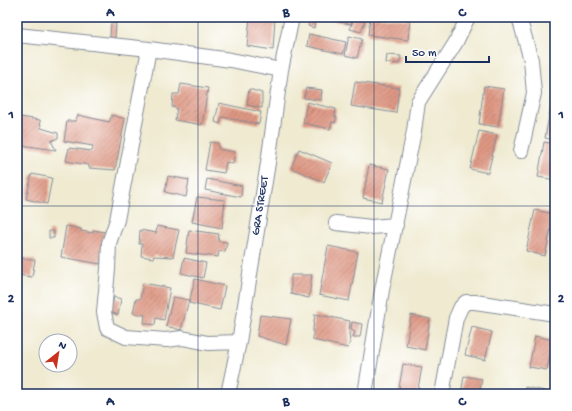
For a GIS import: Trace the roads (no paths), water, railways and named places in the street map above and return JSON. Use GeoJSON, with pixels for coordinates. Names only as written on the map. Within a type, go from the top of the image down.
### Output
{"type":"FeatureCollection","features":[{"type":"Feature","properties":{"kind":"street","name":"GRA STREET"},"geometry":{"type":"LineString","coordinates":[[228,394],[239,342],[268,163],[281,70],[292,17]]}},
{"type":"Feature","properties":{"kind":"street"},"geometry":{"type":"LineString","coordinates":[[365,394],[382,290],[396,225],[418,102],[456,42],[468,17]]}},
{"type":"Feature","properties":{"kind":"street"},"geometry":{"type":"LineString","coordinates":[[519,17],[531,60],[534,93],[521,151]]}},
{"type":"Feature","properties":{"kind":"street"},"geometry":{"type":"LineString","coordinates":[[17,36],[149,49],[231,60],[281,70]]}},
{"type":"Feature","properties":{"kind":"street"},"geometry":{"type":"LineString","coordinates":[[149,49],[116,220],[109,243],[104,312],[107,328],[126,338],[166,340],[182,338],[208,343],[239,342]]}},
{"type":"Feature","properties":{"kind":"street"},"geometry":{"type":"LineString","coordinates":[[336,223],[371,227],[396,225]]}},
{"type":"Feature","properties":{"kind":"street"},"geometry":{"type":"LineString","coordinates":[[442,394],[456,318],[461,307],[466,302],[475,302],[555,314]]}}]}
